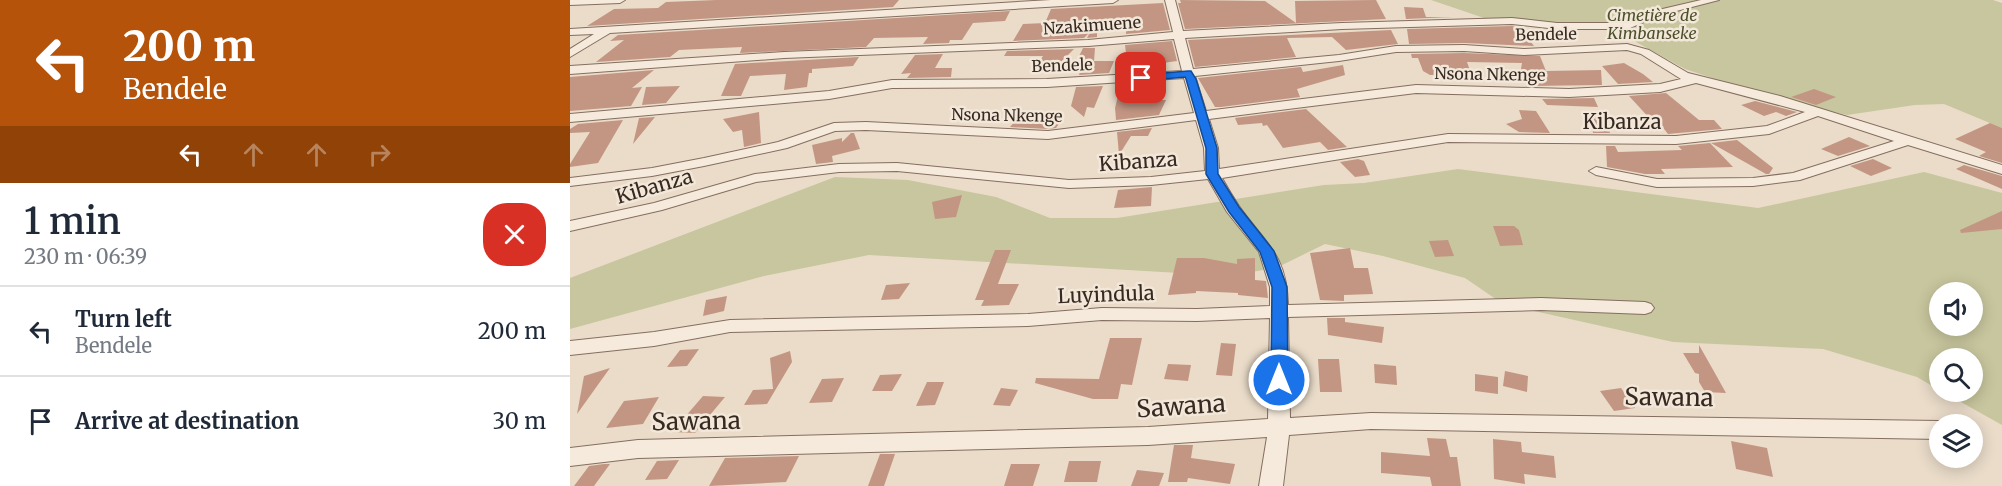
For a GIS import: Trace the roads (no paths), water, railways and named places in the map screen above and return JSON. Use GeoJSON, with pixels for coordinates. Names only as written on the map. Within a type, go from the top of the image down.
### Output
{"type":"FeatureCollection","features":[{"type":"Feature","properties":{"kind":"street"},"geometry":{"type":"LineString","coordinates":[[570,3],[620,0]]}},
{"type":"Feature","properties":{"kind":"street"},"geometry":{"type":"LineString","coordinates":[[570,32],[1113,0]]}},
{"type":"Feature","properties":{"kind":"street"},"geometry":{"type":"LineString","coordinates":[[1170,0],[1188,74],[1211,148],[1212,174],[1233,209],[1267,251],[1279,287],[1279,426],[1271,486]]}},
{"type":"Feature","properties":{"kind":"street","name":"Nzakimuene"},"geometry":{"type":"LineString","coordinates":[[570,70],[784,56],[1088,43],[1178,35],[1478,21],[1616,27],[1628,26],[1654,14],[1714,0]]}},
{"type":"Feature","properties":{"kind":"street"},"geometry":{"type":"LineString","coordinates":[[570,54],[608,30]]}},
{"type":"Feature","properties":{"kind":"street","name":"Bendele"},"geometry":{"type":"LineString","coordinates":[[570,118],[829,95],[892,84],[1047,83],[1188,74],[1339,58],[1396,49],[1464,48],[1524,52],[1627,47],[1645,52],[1677,73],[1697,79]]}},
{"type":"Feature","properties":{"kind":"street"},"geometry":{"type":"LineString","coordinates":[[1697,79],[1818,112],[2002,170]]}},
{"type":"Feature","properties":{"kind":"street","name":"Nsona Nkenge"},"geometry":{"type":"LineString","coordinates":[[570,182],[652,172],[704,162],[782,145],[834,127],[866,126],[1048,135],[1416,89],[1569,93],[1660,88],[1697,79]]}},
{"type":"Feature","properties":{"kind":"street","name":"Kibanza"},"geometry":{"type":"LineString","coordinates":[[570,226],[657,207],[754,178],[839,168],[897,167],[1069,184],[1151,181],[1212,174],[1448,138],[1676,140],[1769,130],[1818,112]]}},
{"type":"Feature","properties":{"kind":"street"},"geometry":{"type":"LineString","coordinates":[[1596,171],[1657,183],[1753,182],[1795,177],[1910,140]]}},
{"type":"Feature","properties":{"kind":"street","name":"Luyindula"},"geometry":{"type":"LineString","coordinates":[[570,348],[654,339],[730,326],[1028,320],[1102,315],[1197,315],[1541,304],[1644,308]]}},
{"type":"Feature","properties":{"kind":"street","name":"Sawana"},"geometry":{"type":"LineString","coordinates":[[570,457],[638,449],[1148,436],[1383,421],[1929,430]]}},
{"type":"Feature","properties":{"kind":"park label","name":"Cimetière de Kimbanseke"},"geometry":{"type":"Point","coordinates":[1652,24]}}]}
